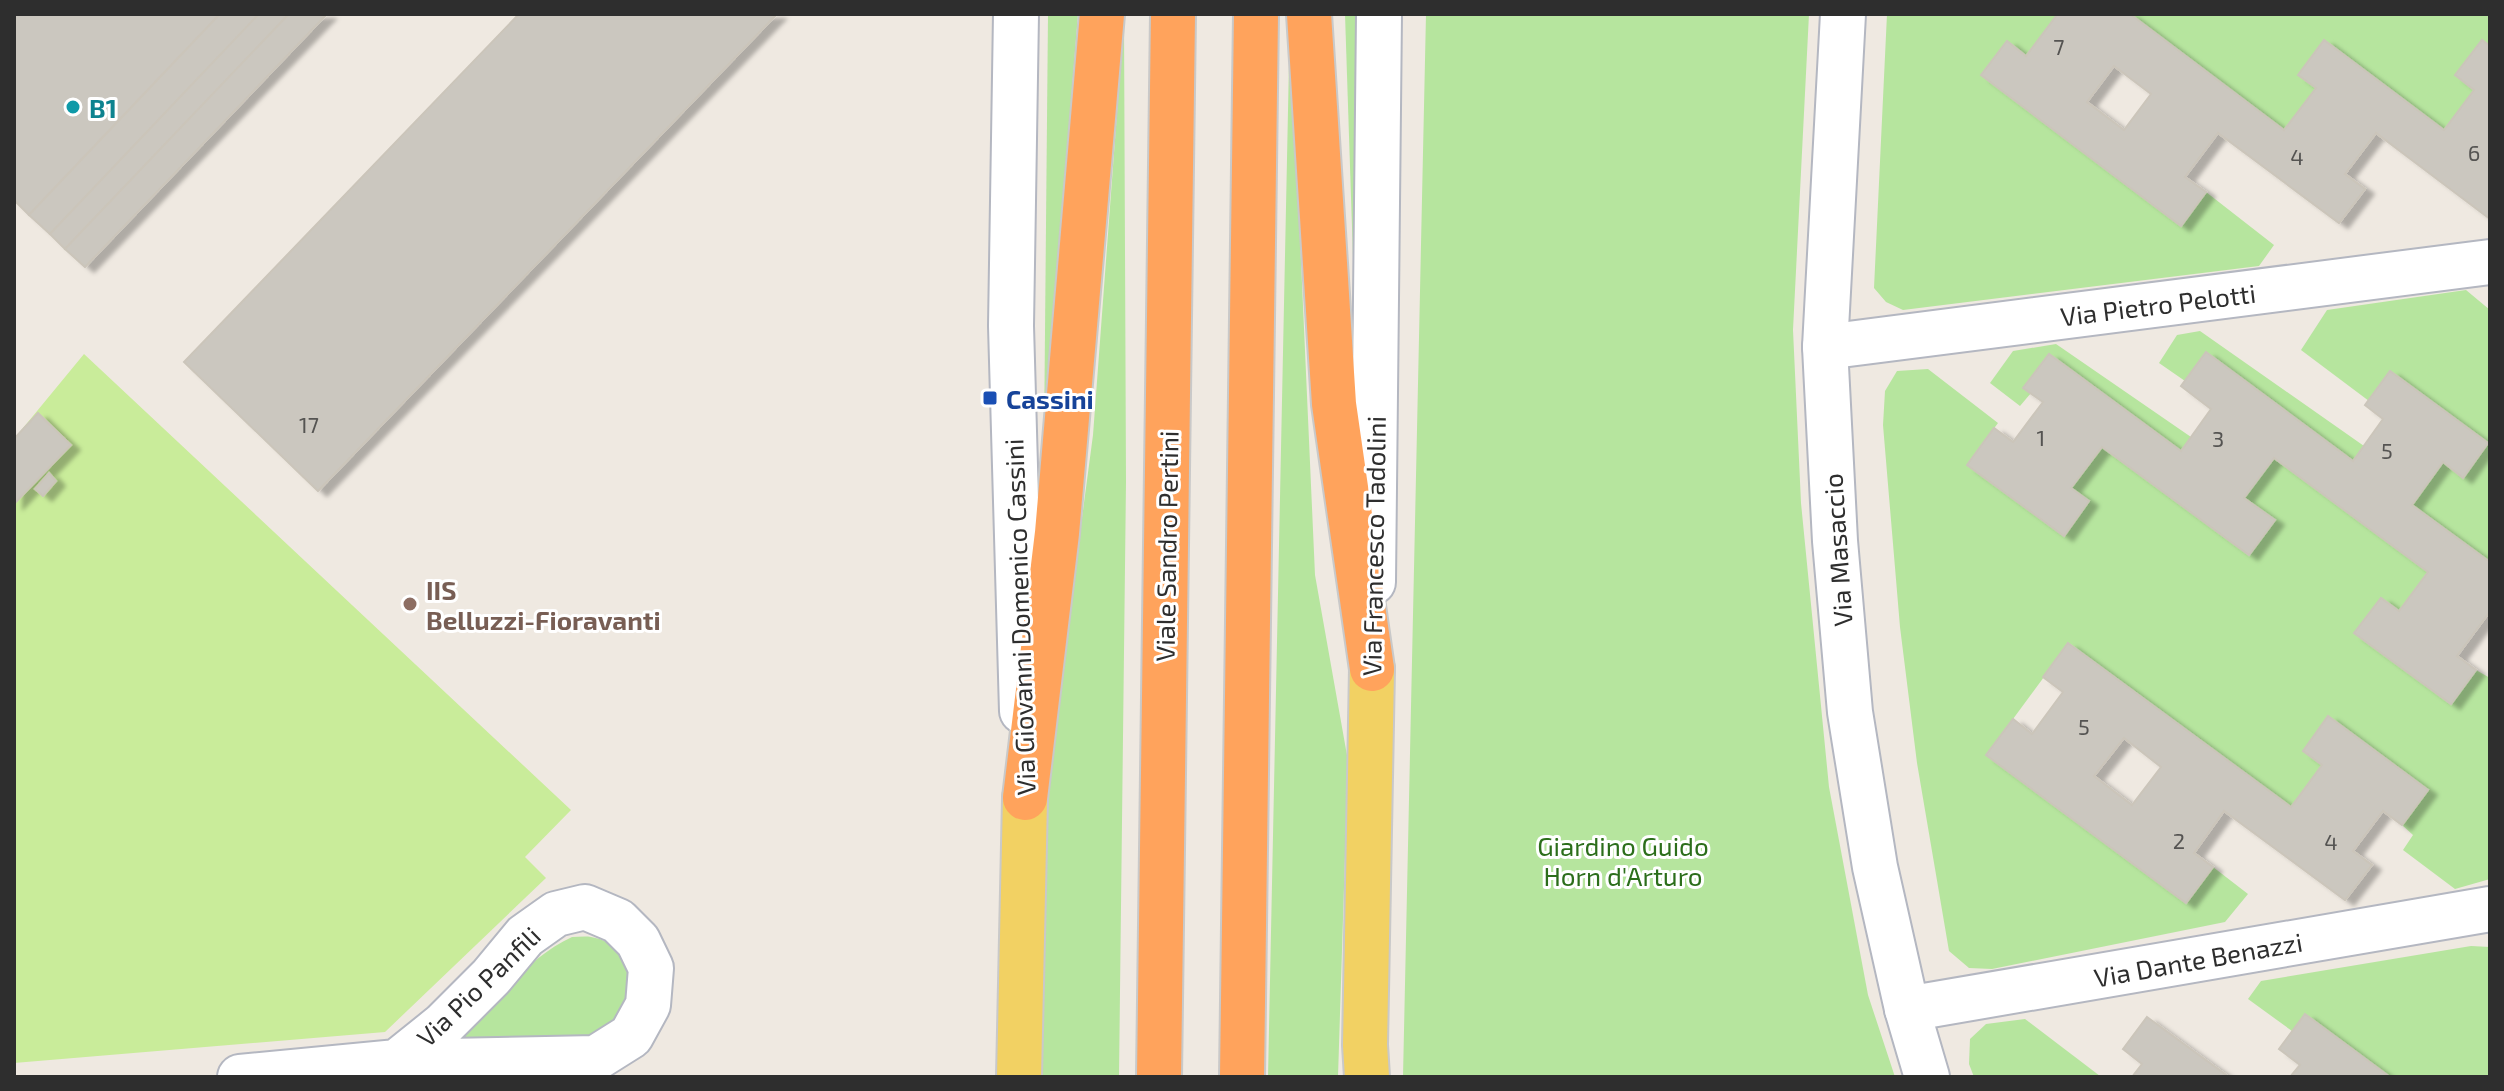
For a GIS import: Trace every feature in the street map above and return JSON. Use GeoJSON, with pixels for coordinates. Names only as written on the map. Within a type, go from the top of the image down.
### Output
{"type":"FeatureCollection","features":[{"type":"Feature","properties":{"kind":"highway"},"geometry":{"type":"LineString","coordinates":[[1025,798],[1057,533],[1102,14]]}},
{"type":"Feature","properties":{"kind":"highway","name":"Viale Sandro Pertini"},"geometry":{"type":"LineString","coordinates":[[1159,1077],[1173,14]]}},
{"type":"Feature","properties":{"kind":"highway"},"geometry":{"type":"LineString","coordinates":[[1242,1077],[1256,14]]}},
{"type":"Feature","properties":{"kind":"highway"},"geometry":{"type":"LineString","coordinates":[[1309,14],[1334,404],[1372,669]]}},
{"type":"Feature","properties":{"kind":"main road","name":"Via Francesco Tadolini"},"geometry":{"type":"LineString","coordinates":[[1367,1077],[1372,669]]}},
{"type":"Feature","properties":{"kind":"main road","name":"Via Giovanni Domenico Cassini"},"geometry":{"type":"LineString","coordinates":[[1019,1077],[1025,798]]}},
{"type":"Feature","properties":{"kind":"street","name":"Via Giovanni Domenico Cassini"},"geometry":{"type":"LineString","coordinates":[[1016,14],[1011,326],[1025,798]]}},
{"type":"Feature","properties":{"kind":"street","name":"Via Francesco Tadolini"},"geometry":{"type":"LineString","coordinates":[[1372,669],[1379,14]]}},
{"type":"Feature","properties":{"kind":"street","name":"Via Masaccio"},"geometry":{"type":"LineString","coordinates":[[1843,14],[1825,347],[1835,541],[1850,712],[1875,867],[1907,1009],[1927,1077]]}},
{"type":"Feature","properties":{"kind":"street","name":"Via Pietro Pelotti"},"geometry":{"type":"LineString","coordinates":[[1825,347],[2490,262]]}},
{"type":"Feature","properties":{"kind":"street","name":"Via Pio Panfili"},"geometry":{"type":"LineString","coordinates":[[240,1077],[397,1062],[596,1058],[631,1036],[648,1005],[651,968],[638,941],[618,921],[585,907],[556,914],[525,936],[491,977],[443,1025],[397,1062]]}},
{"type":"Feature","properties":{"kind":"street","name":"Via Dante Benazzi"},"geometry":{"type":"LineString","coordinates":[[1907,1009],[2490,909]]}},
{"type":"Feature","properties":{"kind":"green space"},"geometry":{"type":"Polygon","coordinates":[[[1048,14],[1078,14],[1044,438],[1048,14]]]}},
{"type":"Feature","properties":{"kind":"green space"},"geometry":{"type":"Polygon","coordinates":[[[1290,14],[1315,575],[1348,761],[1338,1077],[1268,1077],[1290,14]]]}},
{"type":"Feature","properties":{"kind":"green space"},"geometry":{"type":"Polygon","coordinates":[[[1345,14],[1359,14],[1358,410],[1345,14]]]}},
{"type":"Feature","properties":{"kind":"green space","name":"Giardino Guido Horn d'Arturo"},"geometry":{"type":"Polygon","coordinates":[[[1426,14],[1809,14],[1793,330],[1801,503],[1829,787],[1868,995],[1895,1077],[1403,1077],[1426,14]]]}},
{"type":"Feature","properties":{"kind":"green space"},"geometry":{"type":"Polygon","coordinates":[[[1887,14],[2054,14],[2056,16],[2026,56],[2007,42],[1982,76],[2180,225],[2206,192],[2274,245],[2259,266],[1903,310],[1886,302],[1874,288],[1887,14]]]}},
{"type":"Feature","properties":{"kind":"green space"},"geometry":{"type":"Polygon","coordinates":[[[2130,14],[2490,14],[2490,46],[2482,40],[2455,75],[2474,90],[2444,130],[2324,40],[2298,75],[2316,88],[2284,130],[2130,14]]]}},
{"type":"Feature","properties":{"kind":"green space"},"geometry":{"type":"Polygon","coordinates":[[[1124,19],[1126,482],[1119,1077],[1035,1077],[1041,827],[1093,435],[1124,19]]]}},
{"type":"Feature","properties":{"kind":"green space"},"geometry":{"type":"Polygon","coordinates":[[[2466,290],[2490,310],[2490,562],[2412,505],[2443,462],[2464,477],[2488,443],[2390,371],[2369,401],[2301,350],[2327,310],[2466,290]]]}},
{"type":"Feature","properties":{"kind":"green space"},"geometry":{"type":"Polygon","coordinates":[[[2200,331],[2364,446],[2353,461],[2206,353],[2185,381],[2159,363],[2177,335],[2200,331]]]}},
{"type":"Feature","properties":{"kind":"green space"},"geometry":{"type":"Polygon","coordinates":[[[2056,344],[2191,437],[2181,451],[2049,354],[2024,387],[2031,393],[2020,406],[1990,383],[2013,351],[2056,344]]]}},
{"type":"Feature","properties":{"kind":"green space"},"geometry":{"type":"Polygon","coordinates":[[[84,354],[571,810],[525,857],[546,878],[385,1032],[14,1063],[14,439],[84,354]]]}},
{"type":"Feature","properties":{"kind":"green space"},"geometry":{"type":"Polygon","coordinates":[[[1928,369],[1998,423],[1967,465],[2064,536],[2089,501],[2071,488],[2102,447],[2275,520],[2244,498],[2274,458],[2428,572],[2399,611],[2381,598],[2355,633],[2450,704],[2476,670],[2490,678],[2490,879],[2455,889],[2403,850],[2413,835],[2402,825],[2427,789],[2328,717],[2303,751],[2322,765],[2291,807],[2069,643],[2013,719],[2186,903],[2213,867],[2248,894],[2225,922],[1992,969],[1969,968],[1949,951],[1917,763],[1900,627],[1883,425],[1885,391],[1897,371],[1928,369]]]}},
{"type":"Feature","properties":{"kind":"green space"},"geometry":{"type":"Polygon","coordinates":[[[572,937],[602,940],[612,945],[625,960],[631,980],[630,991],[613,1023],[592,1036],[458,1043],[525,970],[555,946],[572,937]]]}},
{"type":"Feature","properties":{"kind":"green space"},"geometry":{"type":"Polygon","coordinates":[[[2471,946],[2490,947],[2490,1077],[2390,1077],[2306,1015],[2292,1031],[2248,999],[2261,981],[2471,946]]]}},
{"type":"Feature","properties":{"kind":"green space"},"geometry":{"type":"Polygon","coordinates":[[[2025,1019],[2100,1076],[1974,1077],[1969,1064],[1970,1039],[1986,1024],[2025,1019]]]}},
{"type":"Feature","properties":{"kind":"building","name":"B1"},"geometry":{"type":"Polygon","coordinates":[[[14,14],[220,14],[29,215],[14,200],[14,14]]]}},
{"type":"Feature","properties":{"kind":"building"},"geometry":{"type":"Polygon","coordinates":[[[220,14],[259,14],[50,234],[29,215],[220,14]]]}},
{"type":"Feature","properties":{"kind":"building"},"geometry":{"type":"Polygon","coordinates":[[[259,14],[289,14],[65,249],[50,234],[259,14]]]}},
{"type":"Feature","properties":{"kind":"building"},"geometry":{"type":"Polygon","coordinates":[[[289,14],[327,14],[85,267],[65,249],[289,14]]]}},
{"type":"Feature","properties":{"kind":"building"},"geometry":{"type":"Polygon","coordinates":[[[519,14],[777,14],[318,491],[184,362],[519,14]]]}},
{"type":"Feature","properties":{"kind":"building"},"geometry":{"type":"Polygon","coordinates":[[[2054,14],[2130,14],[2284,130],[2316,88],[2298,75],[2324,40],[2444,130],[2474,90],[2455,75],[2482,40],[2490,46],[2490,219],[2376,133],[2345,174],[2365,189],[2339,223],[2218,133],[2185,177],[2206,192],[2181,226],[1981,75],[2007,41],[2026,56],[2056,16],[2054,14]],[[2114,66],[2087,102],[2124,130],[2151,94],[2114,66]]]}},
{"type":"Feature","properties":{"kind":"building"},"geometry":{"type":"Polygon","coordinates":[[[2206,352],[2353,461],[2383,419],[2365,405],[2390,371],[2488,443],[2463,478],[2443,462],[2412,505],[2490,562],[2490,616],[2488,614],[2457,656],[2476,670],[2451,704],[2354,633],[2381,598],[2399,611],[2428,572],[2274,458],[2244,498],[2275,520],[2249,555],[2102,447],[2071,488],[2089,501],[2064,536],[1967,465],[1994,428],[2013,442],[2043,402],[2023,388],[2049,354],[2181,451],[2211,409],[2181,386],[2206,352]]]}},
{"type":"Feature","properties":{"kind":"building"},"geometry":{"type":"Polygon","coordinates":[[[38,413],[71,445],[14,504],[14,439],[38,413]]]}},
{"type":"Feature","properties":{"kind":"building"},"geometry":{"type":"Polygon","coordinates":[[[49,473],[56,481],[43,496],[35,489],[49,473]]]}},
{"type":"Feature","properties":{"kind":"building"},"geometry":{"type":"Polygon","coordinates":[[[2068,643],[2291,807],[2322,765],[2303,751],[2328,716],[2428,790],[2402,825],[2383,811],[2353,851],[2372,865],[2345,900],[2224,811],[2194,853],[2213,867],[2186,903],[1986,755],[2013,719],[2032,734],[2063,692],[2043,677],[2068,643]],[[2124,738],[2094,776],[2132,805],[2161,767],[2124,738]]]}},
{"type":"Feature","properties":{"kind":"building"},"geometry":{"type":"Polygon","coordinates":[[[2305,1014],[2390,1077],[2290,1077],[2300,1065],[2279,1049],[2305,1014]]]}},
{"type":"Feature","properties":{"kind":"building"},"geometry":{"type":"Polygon","coordinates":[[[2147,1017],[2229,1077],[2132,1077],[2142,1064],[2123,1049],[2147,1017]]]}},
{"type":"Feature","properties":{"kind":"place","name":"B1"},"geometry":{"type":"Point","coordinates":[73,107]}},
{"type":"Feature","properties":{"kind":"place","name":"Cassini"},"geometry":{"type":"Point","coordinates":[990,398]}},
{"type":"Feature","properties":{"kind":"place","name":"IIS Belluzzi-Fioravanti"},"geometry":{"type":"Point","coordinates":[410,604]}}]}
